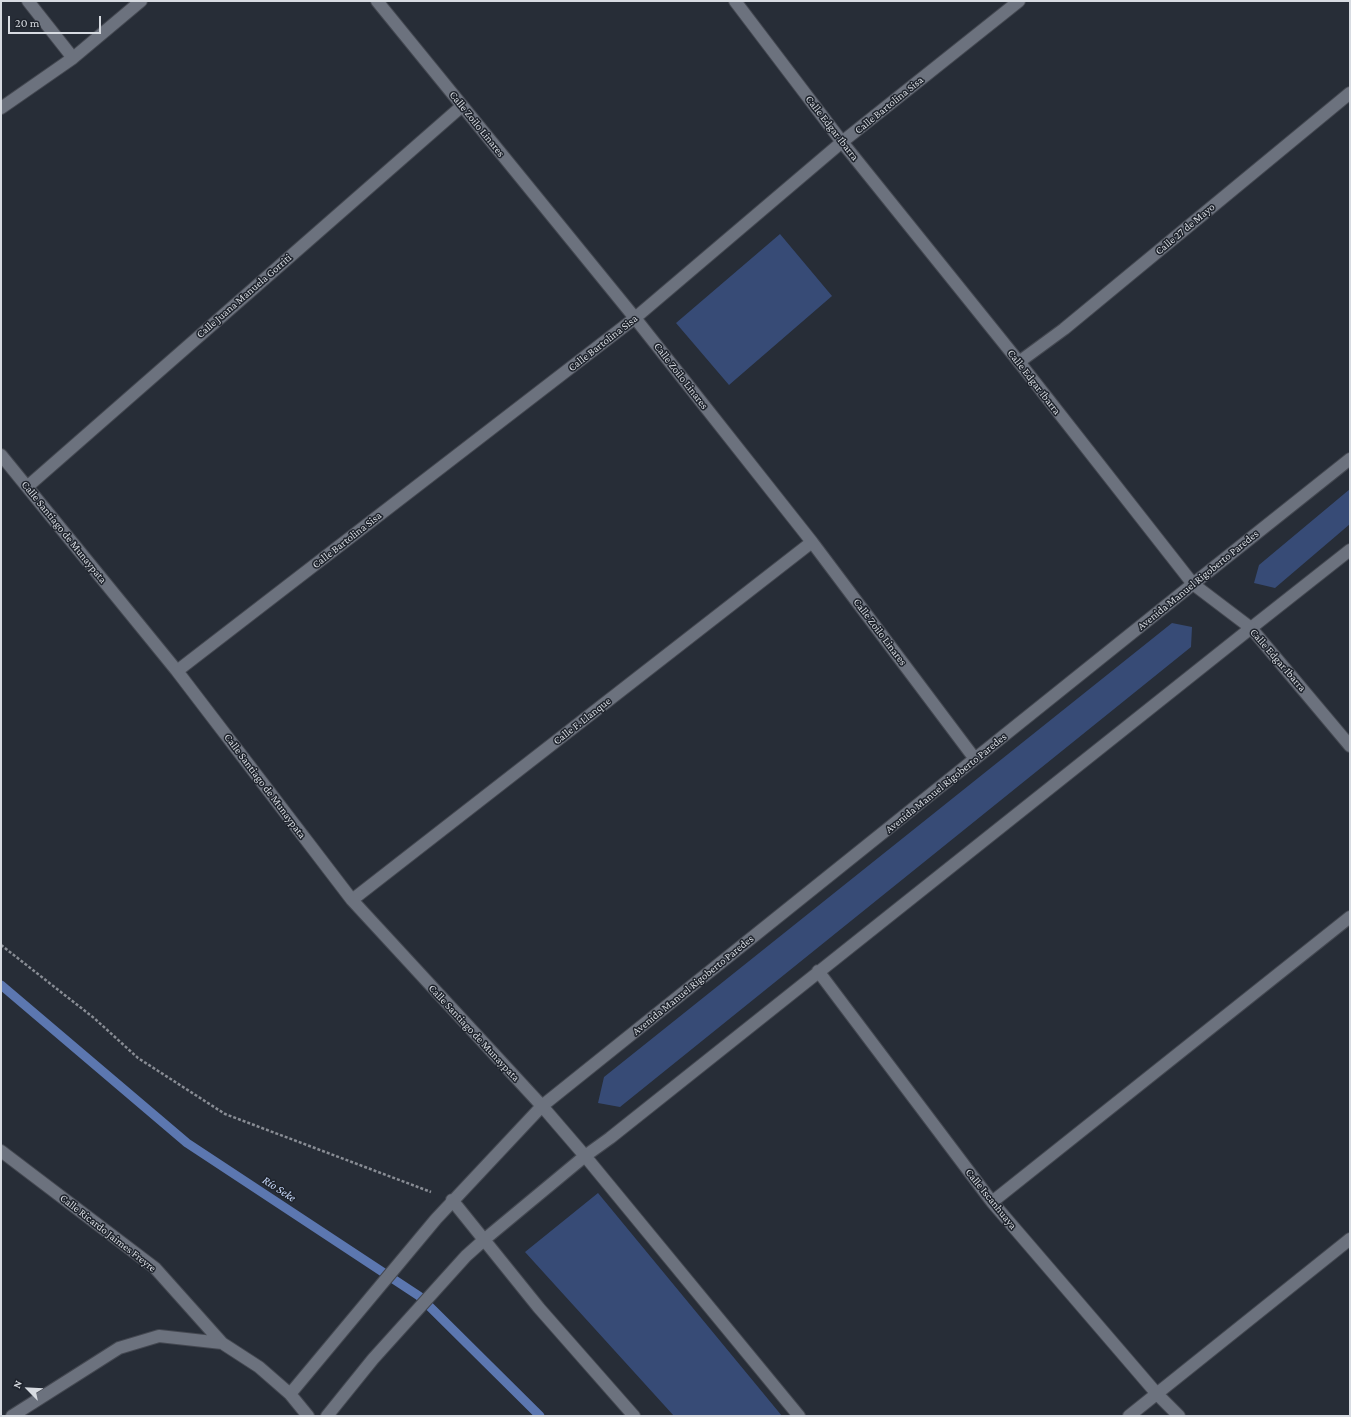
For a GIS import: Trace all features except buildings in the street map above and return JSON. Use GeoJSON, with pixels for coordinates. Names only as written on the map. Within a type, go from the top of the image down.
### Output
{"type":"FeatureCollection","features":[{"type":"Feature","properties":{"kind":"street"},"geometry":{"type":"LineString","coordinates":[[28,1],[73,58]]}},
{"type":"Feature","properties":{"kind":"street"},"geometry":{"type":"LineString","coordinates":[[1,108],[73,58],[141,1]]}},
{"type":"Feature","properties":{"kind":"street","name":"Calle Zoilo Linares"},"geometry":{"type":"LineString","coordinates":[[377,1],[635,318],[812,542],[975,759]]}},
{"type":"Feature","properties":{"kind":"street","name":"Calle Edgar Ibarra"},"geometry":{"type":"LineString","coordinates":[[735,1],[842,142],[1019,362],[1193,584],[1251,628],[1350,746]]}},
{"type":"Feature","properties":{"kind":"street","name":"Calle Bartolina Sisa"},"geometry":{"type":"LineString","coordinates":[[177,671],[635,318],[842,142],[1019,1]]}},
{"type":"Feature","properties":{"kind":"street","name":"Calle 27 de Mayo"},"geometry":{"type":"LineString","coordinates":[[1019,362],[1064,329],[1350,93]]}},
{"type":"Feature","properties":{"kind":"street","name":"Calle Juana Manuela Gorriti"},"geometry":{"type":"LineString","coordinates":[[27,487],[462,106]]}},
{"type":"Feature","properties":{"kind":"street","name":"Calle Santiago de Munaypata"},"geometry":{"type":"LineString","coordinates":[[1,455],[177,671],[352,900],[542,1106],[799,1416]]}},
{"type":"Feature","properties":{"kind":"street","name":"Avenida Manuel Rigoberto Paredes"},"geometry":{"type":"LineString","coordinates":[[290,1394],[338,1334],[452,1200],[542,1106],[1350,459]]}},
{"type":"Feature","properties":{"kind":"street","name":"Calle F. Llanque"},"geometry":{"type":"LineString","coordinates":[[352,900],[812,542]]}},
{"type":"Feature","properties":{"kind":"street"},"geometry":{"type":"LineString","coordinates":[[327,1416],[372,1359],[466,1256],[485,1239],[585,1156],[610,1138],[818,971],[1350,550]]}},
{"type":"Feature","properties":{"kind":"street"},"geometry":{"type":"LineString","coordinates":[[992,1202],[1350,917]]}},
{"type":"Feature","properties":{"kind":"street","name":"Calle Iscanhuaya"},"geometry":{"type":"LineString","coordinates":[[818,971],[992,1202],[1157,1394],[1179,1416]]}},
{"type":"Feature","properties":{"kind":"street","name":"Calle Ricardo Jaimes Freyre"},"geometry":{"type":"LineString","coordinates":[[1,1151],[155,1268],[222,1343]]}},
{"type":"Feature","properties":{"kind":"street"},"geometry":{"type":"LineString","coordinates":[[452,1200],[485,1239],[539,1308],[634,1416]]}},
{"type":"Feature","properties":{"kind":"street"},"geometry":{"type":"LineString","coordinates":[[1129,1416],[1350,1239]]}},
{"type":"Feature","properties":{"kind":"street"},"geometry":{"type":"LineString","coordinates":[[12,1416],[119,1348],[159,1336],[222,1343],[259,1367],[290,1394],[308,1416]]}},
{"type":"Feature","properties":{"kind":"path"},"geometry":{"type":"LineString","coordinates":[[1,945],[94,1018],[138,1058],[224,1114],[452,1200]]}},
{"type":"Feature","properties":{"kind":"shaded area"},"geometry":{"type":"Polygon","coordinates":[[[780,234],[832,296],[729,385],[676,323],[780,234]]]}},
{"type":"Feature","properties":{"kind":"shaded area"},"geometry":{"type":"Polygon","coordinates":[[[1350,489],[1350,524],[1275,588],[1254,583],[1259,565],[1350,489]]]}},
{"type":"Feature","properties":{"kind":"shaded area"},"geometry":{"type":"Polygon","coordinates":[[[1172,623],[1192,627],[1191,647],[620,1107],[598,1103],[604,1077],[1172,623]]]}},
{"type":"Feature","properties":{"kind":"shaded area"},"geometry":{"type":"Polygon","coordinates":[[[598,1193],[782,1416],[674,1416],[525,1252],[598,1193]]]}},
{"type":"Feature","properties":{"kind":"waterway","name":"Río Seke"},"geometry":{"type":"LineString","coordinates":[[1,985],[187,1143],[419,1296],[540,1416]]}}]}
